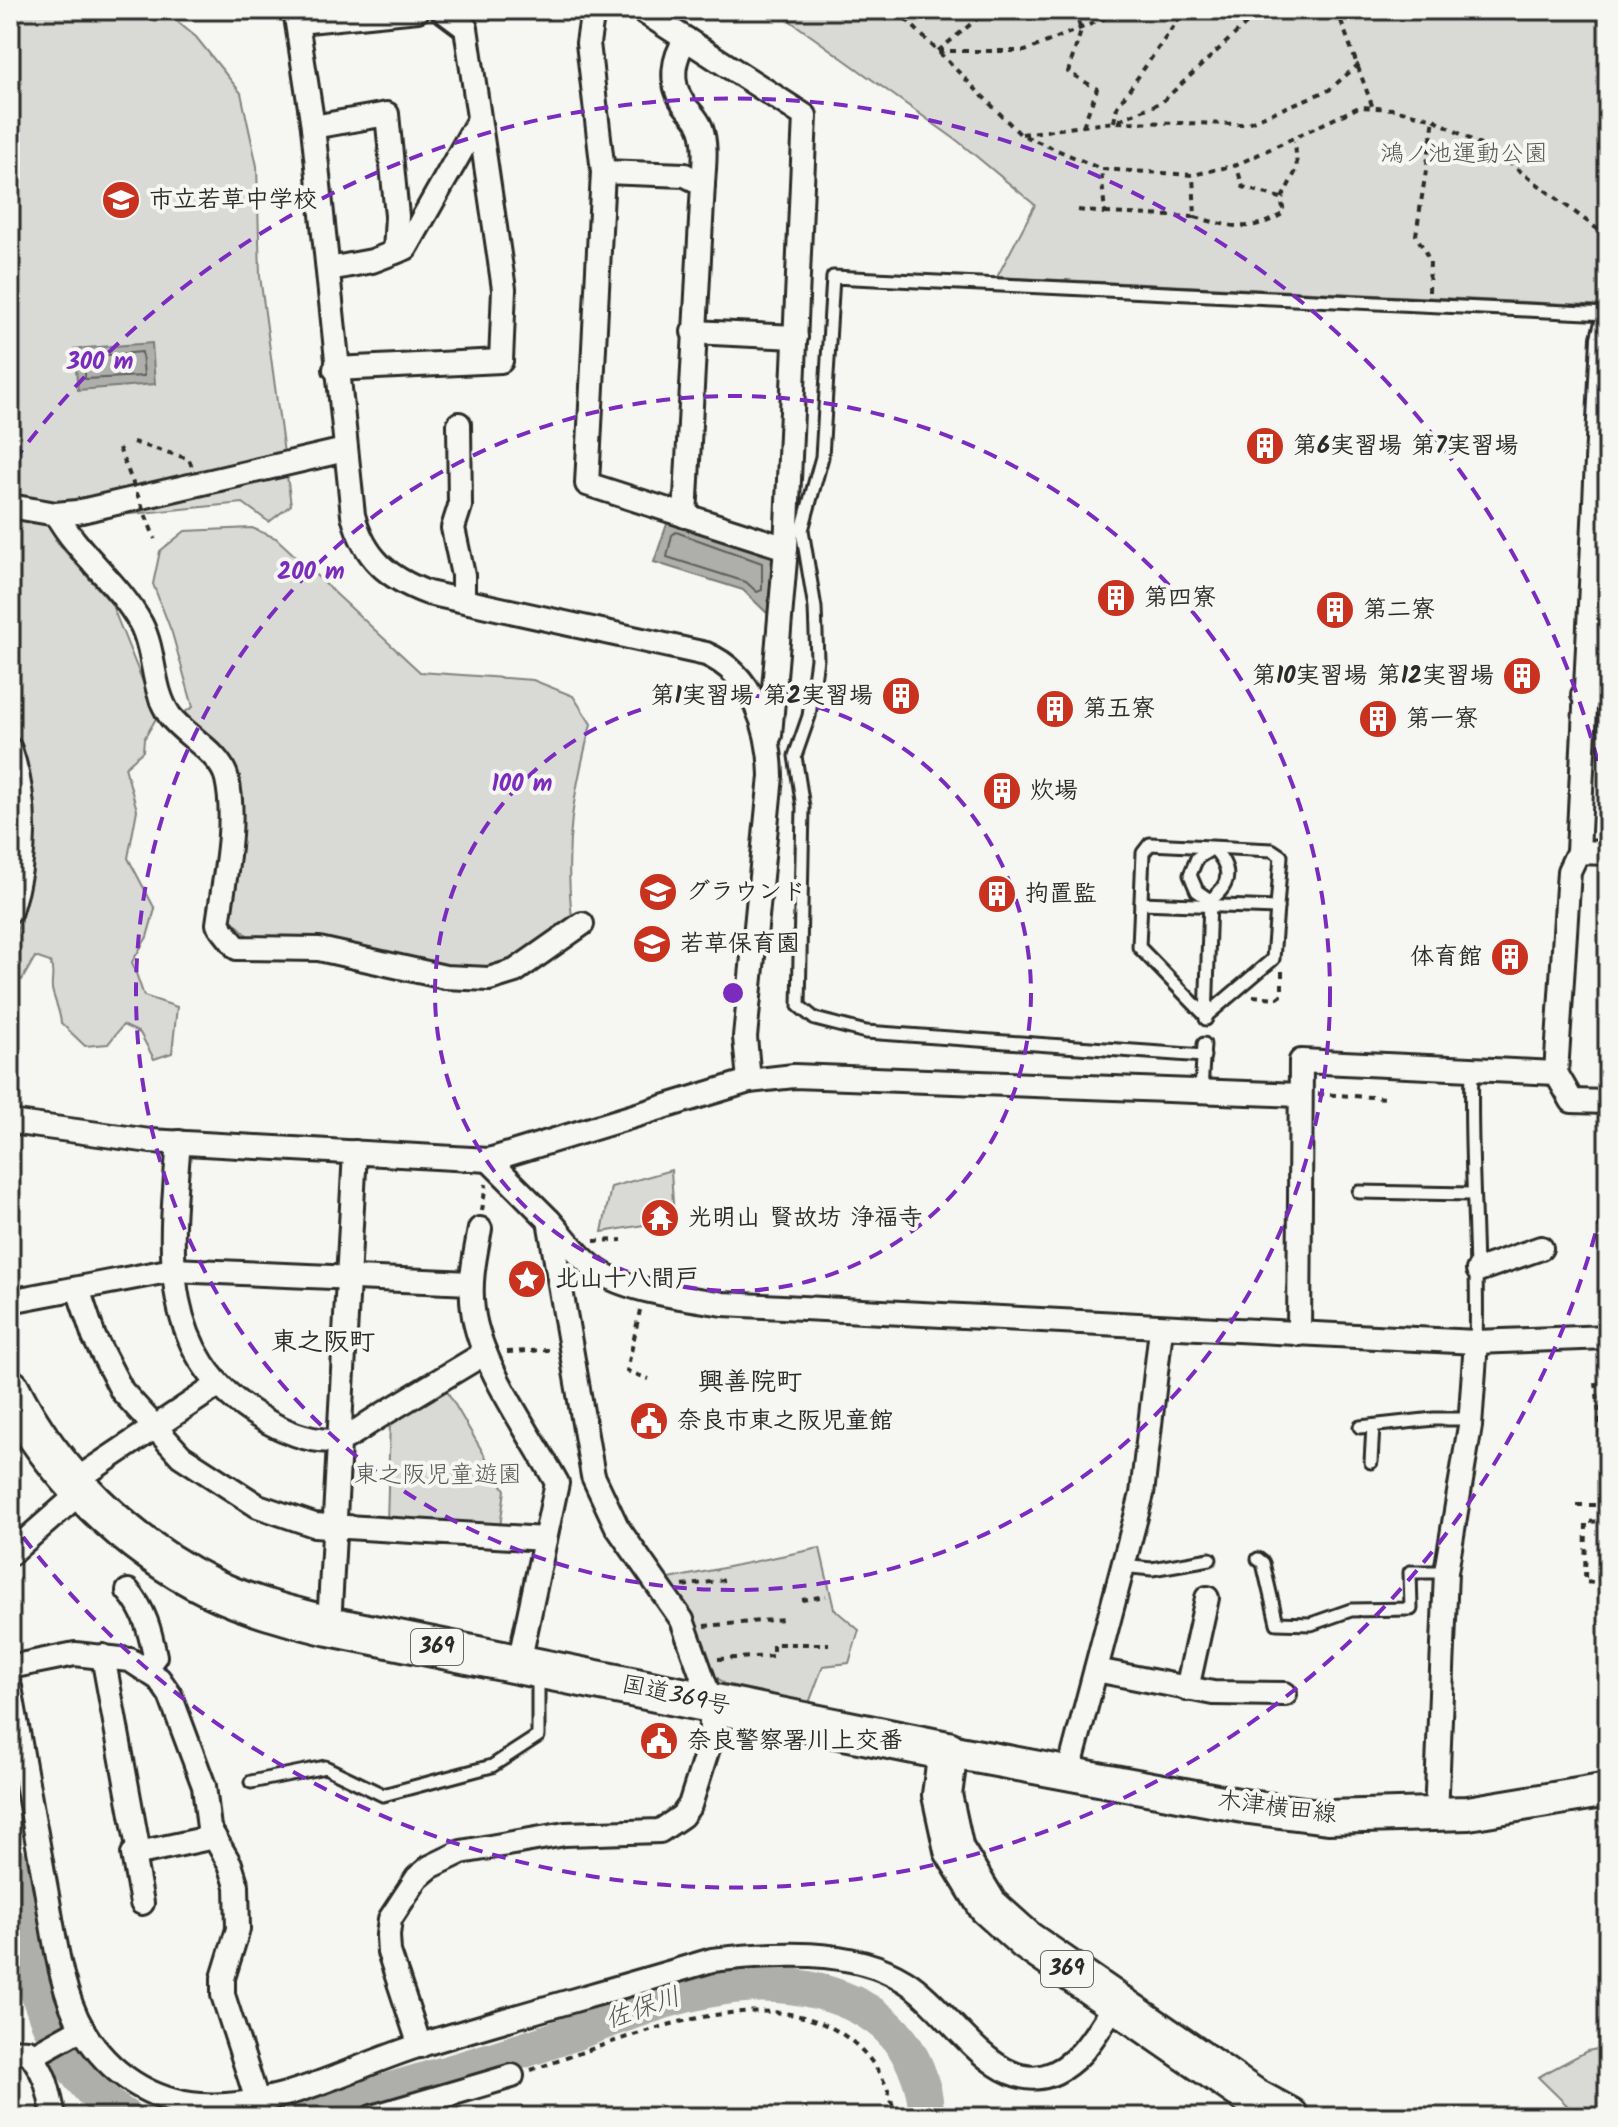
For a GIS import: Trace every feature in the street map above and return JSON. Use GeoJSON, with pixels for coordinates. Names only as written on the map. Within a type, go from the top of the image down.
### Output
{"type":"FeatureCollection","features":[{"type":"Feature","properties":{"kind":"highway","name":"国道369号"},"geometry":{"type":"LineString","coordinates":[[10,1389],[33,1430],[77,1486],[152,1549],[210,1587],[270,1611],[329,1626],[948,1751]]}},
{"type":"Feature","properties":{"kind":"highway","name":"369"},"geometry":{"type":"LineString","coordinates":[[948,1751],[942,1795],[954,1850],[988,1906],[1027,1941],[1254,2098],[1289,2117]]}},
{"type":"Feature","properties":{"kind":"main road","name":"木津横田線"},"geometry":{"type":"LineString","coordinates":[[948,1751],[1068,1775],[1328,1817],[1436,1816],[1608,1790]]}},
{"type":"Feature","properties":{"kind":"street"},"geometry":{"type":"LineString","coordinates":[[418,10],[297,16],[329,269],[335,369],[353,515],[367,553],[388,575],[409,586],[684,648],[720,660],[743,686],[763,720],[769,740]]}},
{"type":"Feature","properties":{"kind":"street"},"geometry":{"type":"LineString","coordinates":[[335,369],[501,361],[504,289],[466,28],[442,10]]}},
{"type":"Feature","properties":{"kind":"street"},"geometry":{"type":"LineString","coordinates":[[593,10],[588,43],[603,172],[587,484],[786,548]]}},
{"type":"Feature","properties":{"kind":"street"},"geometry":{"type":"LineString","coordinates":[[641,10],[805,116],[786,548],[775,705],[769,740],[771,776],[745,1037],[749,1081]]}},
{"type":"Feature","properties":{"kind":"street"},"geometry":{"type":"LineString","coordinates":[[685,516],[703,184],[702,131],[682,103],[675,75],[674,58],[686,39]]}},
{"type":"Feature","properties":{"kind":"street"},"geometry":{"type":"LineString","coordinates":[[313,127],[387,114],[397,216],[395,252]]}},
{"type":"Feature","properties":{"kind":"street"},"geometry":{"type":"LineString","coordinates":[[329,269],[406,248],[478,121]]}},
{"type":"Feature","properties":{"kind":"street"},"geometry":{"type":"LineString","coordinates":[[603,172],[685,175],[703,184]]}},
{"type":"Feature","properties":{"kind":"street"},"geometry":{"type":"LineString","coordinates":[[1608,316],[1603,338],[1583,695],[1578,852],[1569,871],[1556,1073],[1572,1101],[1608,1102]]}},
{"type":"Feature","properties":{"kind":"street"},"geometry":{"type":"LineString","coordinates":[[693,332],[796,337]]}},
{"type":"Feature","properties":{"kind":"street"},"geometry":{"type":"LineString","coordinates":[[459,424],[460,506],[453,528],[463,575],[463,600]]}},
{"type":"Feature","properties":{"kind":"street"},"geometry":{"type":"LineString","coordinates":[[10,506],[56,514],[345,450]]}},
{"type":"Feature","properties":{"kind":"street"},"geometry":{"type":"LineString","coordinates":[[56,514],[68,535],[115,583],[133,609],[143,628],[163,703],[171,718],[226,775],[229,808],[218,924],[237,948],[319,949],[445,977],[489,979],[515,971],[582,924]]}},
{"type":"Feature","properties":{"kind":"street"},"geometry":{"type":"LineString","coordinates":[[1583,695],[1608,695]]}},
{"type":"Feature","properties":{"kind":"street"},"geometry":{"type":"LineString","coordinates":[[10,749],[19,785],[23,839],[19,876],[10,911]]}},
{"type":"Feature","properties":{"kind":"street"},"geometry":{"type":"LineString","coordinates":[[1578,852],[1608,853]]}},
{"type":"Feature","properties":{"kind":"street"},"geometry":{"type":"LineString","coordinates":[[1299,1334],[1301,1061],[1556,1073]]}},
{"type":"Feature","properties":{"kind":"street"},"geometry":{"type":"LineString","coordinates":[[10,1122],[179,1142],[489,1160],[749,1081],[794,1076],[1300,1093]]}},
{"type":"Feature","properties":{"kind":"street"},"geometry":{"type":"LineString","coordinates":[[179,1142],[173,1270],[175,1300],[185,1332],[218,1385],[248,1410],[286,1432],[305,1438],[340,1440],[485,1353]]}},
{"type":"Feature","properties":{"kind":"street"},"geometry":{"type":"LineString","coordinates":[[329,1626],[355,1152]]}},
{"type":"Feature","properties":{"kind":"street"},"geometry":{"type":"LineString","coordinates":[[489,1160],[588,1263],[605,1275],[644,1288],[723,1304],[1161,1329],[1476,1342],[1608,1337]]}},
{"type":"Feature","properties":{"kind":"street"},"geometry":{"type":"LineString","coordinates":[[420,2046],[389,1952],[388,1935],[390,1919],[417,1878],[430,1867],[461,1852],[565,1834],[642,1834],[671,1825],[690,1805],[710,1742],[712,1704],[687,1631],[617,1527],[593,1476],[549,1220]]}},
{"type":"Feature","properties":{"kind":"street"},"geometry":{"type":"LineString","coordinates":[[480,1229],[471,1283],[473,1311],[485,1353],[557,1483],[545,1539],[528,1664]]}},
{"type":"Feature","properties":{"kind":"street"},"geometry":{"type":"LineString","coordinates":[[1478,1270],[1541,1248]]}},
{"type":"Feature","properties":{"kind":"street"},"geometry":{"type":"LineString","coordinates":[[10,1301],[173,1270],[471,1283]]}},
{"type":"Feature","properties":{"kind":"street"},"geometry":{"type":"LineString","coordinates":[[78,1289],[107,1365],[122,1391],[154,1429],[199,1470],[258,1506],[314,1525],[545,1539]]}},
{"type":"Feature","properties":{"kind":"street"},"geometry":{"type":"LineString","coordinates":[[1068,1775],[1142,1494],[1161,1329]]}},
{"type":"Feature","properties":{"kind":"street"},"geometry":{"type":"LineString","coordinates":[[1436,1816],[1446,1572],[1471,1419],[1476,1342]]}},
{"type":"Feature","properties":{"kind":"street"},"geometry":{"type":"LineString","coordinates":[[10,1554],[77,1486],[218,1385]]}},
{"type":"Feature","properties":{"kind":"street"},"geometry":{"type":"LineString","coordinates":[[128,1591],[145,1616],[155,1656],[146,1668]]}},
{"type":"Feature","properties":{"kind":"street"},"geometry":{"type":"LineString","coordinates":[[1187,1689],[1207,1598]]}},
{"type":"Feature","properties":{"kind":"street"},"geometry":{"type":"LineString","coordinates":[[10,1667],[75,1654],[130,1660],[146,1668],[170,1695],[204,1786],[205,1809],[214,1837],[230,1864],[237,1886],[238,1929],[223,1978],[223,1995],[257,2100]]}},
{"type":"Feature","properties":{"kind":"street"},"geometry":{"type":"LineString","coordinates":[[103,1656],[139,1853]]}},
{"type":"Feature","properties":{"kind":"street"},"geometry":{"type":"LineString","coordinates":[[1096,1670],[1187,1689],[1285,1694]]}},
{"type":"Feature","properties":{"kind":"street"},"geometry":{"type":"LineString","coordinates":[[10,1687],[51,1917],[78,2030],[116,2069],[153,2094],[201,2105],[257,2100],[299,2091],[420,2046],[712,1960],[752,1955],[809,1956],[852,1962],[906,1981],[993,2066],[1008,2075],[1024,2079],[1040,2078],[1069,2064],[1082,2052],[1116,2002]]}},
{"type":"Feature","properties":{"kind":"street"},"geometry":{"type":"LineString","coordinates":[[142,1903],[133,1854],[214,1837]]}},
{"type":"Feature","properties":{"kind":"street"},"geometry":{"type":"LineString","coordinates":[[54,2117],[49,2083],[26,2053],[78,2030]]}},
{"type":"Feature","properties":{"kind":"street"},"geometry":{"type":"LineString","coordinates":[[372,2117],[512,2076]]}},
{"type":"Feature","properties":{"kind":"lane"},"geometry":{"type":"LineString","coordinates":[[1201,1090],[1204,1050],[866,1032],[815,1019],[799,1006],[803,807],[795,756],[809,716],[817,659],[815,608],[802,530],[822,457],[833,277],[1608,316]]}},
{"type":"Feature","properties":{"kind":"lane"},"geometry":{"type":"LineString","coordinates":[[1150,844],[1272,850],[1281,856],[1273,959],[1206,1020],[1139,947],[1143,853],[1150,844]]}},
{"type":"Feature","properties":{"kind":"lane"},"geometry":{"type":"LineString","coordinates":[[1210,903],[1197,891],[1190,875],[1197,858],[1213,848]]}},
{"type":"Feature","properties":{"kind":"lane"},"geometry":{"type":"LineString","coordinates":[[1206,1020],[1210,903],[1223,891],[1228,878],[1227,862],[1213,848]]}},
{"type":"Feature","properties":{"kind":"lane"},"geometry":{"type":"LineString","coordinates":[[1141,903],[1210,903],[1277,908]]}},
{"type":"Feature","properties":{"kind":"lane"},"geometry":{"type":"LineString","coordinates":[[1472,1071],[1471,1194],[1478,1270],[1476,1342]]}},
{"type":"Feature","properties":{"kind":"lane"},"geometry":{"type":"LineString","coordinates":[[1359,1192],[1471,1194]]}},
{"type":"Feature","properties":{"kind":"lane"},"geometry":{"type":"LineString","coordinates":[[1360,1427],[1471,1419]]}},
{"type":"Feature","properties":{"kind":"lane"},"geometry":{"type":"LineString","coordinates":[[1371,1462],[1373,1426]]}},
{"type":"Feature","properties":{"kind":"lane"},"geometry":{"type":"LineString","coordinates":[[1121,1565],[1152,1569],[1210,1559]]}},
{"type":"Feature","properties":{"kind":"lane"},"geometry":{"type":"LineString","coordinates":[[1258,1559],[1267,1577],[1277,1623],[1311,1624],[1351,1610],[1411,1609],[1410,1572],[1446,1572]]}},
{"type":"Feature","properties":{"kind":"lane"},"geometry":{"type":"LineString","coordinates":[[251,1782],[325,1767],[383,1795],[492,1766],[538,1736],[528,1664]]}},
{"type":"Feature","properties":{"kind":"path"},"geometry":{"type":"LineString","coordinates":[[897,10],[1020,134],[1101,169],[1193,175],[1236,165],[1295,141],[1332,118],[1359,107],[1394,109],[1434,119],[1500,156],[1608,237]]}},
{"type":"Feature","properties":{"kind":"path"},"geometry":{"type":"LineString","coordinates":[[938,51],[988,10]]}},
{"type":"Feature","properties":{"kind":"path"},"geometry":{"type":"LineString","coordinates":[[1075,10],[1081,31],[1068,72],[1097,89],[1083,126]]}},
{"type":"Feature","properties":{"kind":"path"},"geometry":{"type":"LineString","coordinates":[[938,51],[1025,51],[1081,31],[1125,10]]}},
{"type":"Feature","properties":{"kind":"path"},"geometry":{"type":"LineString","coordinates":[[1114,122],[1117,107],[1185,10]]}},
{"type":"Feature","properties":{"kind":"path"},"geometry":{"type":"LineString","coordinates":[[1114,122],[1162,102],[1261,10]]}},
{"type":"Feature","properties":{"kind":"path"},"geometry":{"type":"LineString","coordinates":[[1337,10],[1373,108]]}},
{"type":"Feature","properties":{"kind":"path"},"geometry":{"type":"LineString","coordinates":[[1020,134],[1114,122],[1245,124],[1329,90],[1359,64]]}},
{"type":"Feature","properties":{"kind":"path"},"geometry":{"type":"LineString","coordinates":[[1429,305],[1430,261],[1416,235],[1434,119]]}},
{"type":"Feature","properties":{"kind":"path"},"geometry":{"type":"LineString","coordinates":[[1078,210],[1195,217],[1228,226],[1262,226],[1284,213],[1281,198],[1297,169],[1295,141]]}},
{"type":"Feature","properties":{"kind":"path"},"geometry":{"type":"LineString","coordinates":[[1236,165],[1243,187],[1281,198]]}},
{"type":"Feature","properties":{"kind":"path"},"geometry":{"type":"LineString","coordinates":[[1101,169],[1105,213]]}},
{"type":"Feature","properties":{"kind":"path"},"geometry":{"type":"LineString","coordinates":[[1193,175],[1195,217]]}},
{"type":"Feature","properties":{"kind":"path"},"geometry":{"type":"LineString","coordinates":[[133,442],[189,459]]}},
{"type":"Feature","properties":{"kind":"path"},"geometry":{"type":"LineString","coordinates":[[119,448],[155,539]]}},
{"type":"Feature","properties":{"kind":"path"},"geometry":{"type":"LineString","coordinates":[[1231,995],[1278,998],[1283,971],[1273,959]]}},
{"type":"Feature","properties":{"kind":"path"},"geometry":{"type":"LineString","coordinates":[[1300,1093],[1388,1098]]}},
{"type":"Feature","properties":{"kind":"path"},"geometry":{"type":"LineString","coordinates":[[480,1229],[489,1160]]}},
{"type":"Feature","properties":{"kind":"path"},"geometry":{"type":"LineString","coordinates":[[584,1242],[622,1240]]}},
{"type":"Feature","properties":{"kind":"path"},"geometry":{"type":"LineString","coordinates":[[644,1288],[627,1371],[649,1379]]}},
{"type":"Feature","properties":{"kind":"path"},"geometry":{"type":"LineString","coordinates":[[485,1353],[572,1349]]}},
{"type":"Feature","properties":{"kind":"path"},"geometry":{"type":"LineString","coordinates":[[1596,1382],[1607,1475],[1608,1521],[1586,1522],[1585,1582],[1608,1584]]}},
{"type":"Feature","properties":{"kind":"path"},"geometry":{"type":"LineString","coordinates":[[1600,1405],[1608,1404]]}},
{"type":"Feature","properties":{"kind":"path"},"geometry":{"type":"LineString","coordinates":[[1577,1505],[1607,1505]]}},
{"type":"Feature","properties":{"kind":"path"},"geometry":{"type":"LineString","coordinates":[[661,1591],[724,1580]]}},
{"type":"Feature","properties":{"kind":"path"},"geometry":{"type":"LineString","coordinates":[[802,1600],[826,1596]]}},
{"type":"Feature","properties":{"kind":"path"},"geometry":{"type":"LineString","coordinates":[[687,1631],[697,1626],[785,1619]]}},
{"type":"Feature","properties":{"kind":"path"},"geometry":{"type":"LineString","coordinates":[[700,1662],[773,1656],[773,1644],[829,1644]]}},
{"type":"Feature","properties":{"kind":"path"},"geometry":{"type":"LineString","coordinates":[[512,2076],[685,2021],[772,2012],[818,2021],[850,2040],[883,2077],[895,2117]]}},
{"type":"Feature","properties":{"kind":"green space"},"geometry":{"type":"Polygon","coordinates":[[[10,10],[163,10],[196,37],[241,93],[257,166],[260,276],[291,505],[269,522],[243,503],[80,519],[55,540],[111,603],[157,717],[144,739],[143,751],[125,767],[137,810],[128,858],[155,909],[147,937],[132,962],[144,996],[177,1007],[172,1053],[154,1059],[140,1033],[123,1025],[108,1044],[85,1046],[61,1023],[52,989],[50,962],[35,957],[22,980],[10,974],[12,950],[28,883],[29,848],[21,761],[10,730],[10,10]]]}},
{"type":"Feature","properties":{"kind":"green space","name":"鴻ノ池運動公園"},"geometry":{"type":"Polygon","coordinates":[[[775,10],[1608,10],[1608,306],[997,277],[1035,205],[959,142],[775,10]]]}},
{"type":"Feature","properties":{"kind":"green space"},"geometry":{"type":"Polygon","coordinates":[[[252,528],[276,538],[420,672],[533,680],[573,696],[591,724],[572,820],[569,866],[572,918],[511,961],[487,969],[448,970],[251,939],[228,916],[238,801],[180,715],[193,707],[172,633],[153,584],[160,551],[185,531],[252,528]]]}},
{"type":"Feature","properties":{"kind":"green space"},"geometry":{"type":"Polygon","coordinates":[[[671,1170],[674,1220],[602,1232],[611,1187],[671,1170]]]}},
{"type":"Feature","properties":{"kind":"green space","name":"東之阪児童遊園"},"geometry":{"type":"Polygon","coordinates":[[[444,1386],[505,1490],[500,1527],[387,1523],[390,1420],[444,1386]]]}},
{"type":"Feature","properties":{"kind":"green space"},"geometry":{"type":"Polygon","coordinates":[[[820,1548],[834,1609],[859,1630],[849,1663],[823,1666],[809,1703],[725,1684],[715,1676],[688,1615],[665,1580],[820,1548]]]}},
{"type":"Feature","properties":{"kind":"green space"},"geometry":{"type":"Polygon","coordinates":[[[1608,2047],[1608,2117],[1579,2117],[1538,2077],[1587,2051],[1608,2047]]]}},
{"type":"Feature","properties":{"kind":"water"},"geometry":{"type":"Polygon","coordinates":[[[152,343],[155,384],[78,390],[74,349],[152,343]]]}},
{"type":"Feature","properties":{"kind":"water"},"geometry":{"type":"Polygon","coordinates":[[[668,521],[773,557],[768,614],[743,590],[654,562],[668,521]]]}},
{"type":"Feature","properties":{"kind":"waterway","name":"佐保川"},"geometry":{"type":"LineString","coordinates":[[10,1863],[31,1969],[56,2038],[74,2068],[96,2095],[125,2117]]}},
{"type":"Feature","properties":{"kind":"waterway","name":"佐保川"},"geometry":{"type":"LineString","coordinates":[[301,2117],[520,2051],[650,2005],[717,1988],[751,1985],[821,1992],[875,2016],[898,2038],[911,2058],[921,2081],[926,2117]]}},
{"type":"Feature","properties":{"kind":"place","name":"市立若草中学校"},"geometry":{"type":"Point","coordinates":[121,200]}},
{"type":"Feature","properties":{"kind":"place","name":"第6実習場 第7実習場"},"geometry":{"type":"Point","coordinates":[1265,446]}},
{"type":"Feature","properties":{"kind":"place","name":"第四寮"},"geometry":{"type":"Point","coordinates":[1116,598]}},
{"type":"Feature","properties":{"kind":"place","name":"第二寮"},"geometry":{"type":"Point","coordinates":[1335,610]}},
{"type":"Feature","properties":{"kind":"place","name":"第10実習場 第12実習場"},"geometry":{"type":"Point","coordinates":[1522,676]}},
{"type":"Feature","properties":{"kind":"place","name":"第1実習場 第2実習場"},"geometry":{"type":"Point","coordinates":[901,696]}},
{"type":"Feature","properties":{"kind":"place","name":"第五寮"},"geometry":{"type":"Point","coordinates":[1055,709]}},
{"type":"Feature","properties":{"kind":"place","name":"第一寮"},"geometry":{"type":"Point","coordinates":[1378,719]}},
{"type":"Feature","properties":{"kind":"place","name":"炊場"},"geometry":{"type":"Point","coordinates":[1002,791]}},
{"type":"Feature","properties":{"kind":"place","name":"グラウンド"},"geometry":{"type":"Point","coordinates":[658,892]}},
{"type":"Feature","properties":{"kind":"place","name":"拘置監"},"geometry":{"type":"Point","coordinates":[997,894]}},
{"type":"Feature","properties":{"kind":"place","name":"若草保育園"},"geometry":{"type":"Point","coordinates":[652,944]}},
{"type":"Feature","properties":{"kind":"place","name":"体育館"},"geometry":{"type":"Point","coordinates":[1510,957]}},
{"type":"Feature","properties":{"kind":"place","name":"光明山 賢故坊 浄福寺"},"geometry":{"type":"Point","coordinates":[660,1218]}},
{"type":"Feature","properties":{"kind":"place","name":"北山十八間戸"},"geometry":{"type":"Point","coordinates":[527,1279]}},
{"type":"Feature","properties":{"kind":"place","name":"奈良市東之阪児童館"},"geometry":{"type":"Point","coordinates":[649,1421]}},
{"type":"Feature","properties":{"kind":"place","name":"奈良警察署川上交番"},"geometry":{"type":"Point","coordinates":[659,1741]}},
{"type":"Feature","properties":{"kind":"district","name":"東之阪町"},"geometry":{"type":"Point","coordinates":[323,1343]}},
{"type":"Feature","properties":{"kind":"district","name":"興善院町"},"geometry":{"type":"Point","coordinates":[750,1383]}}]}
